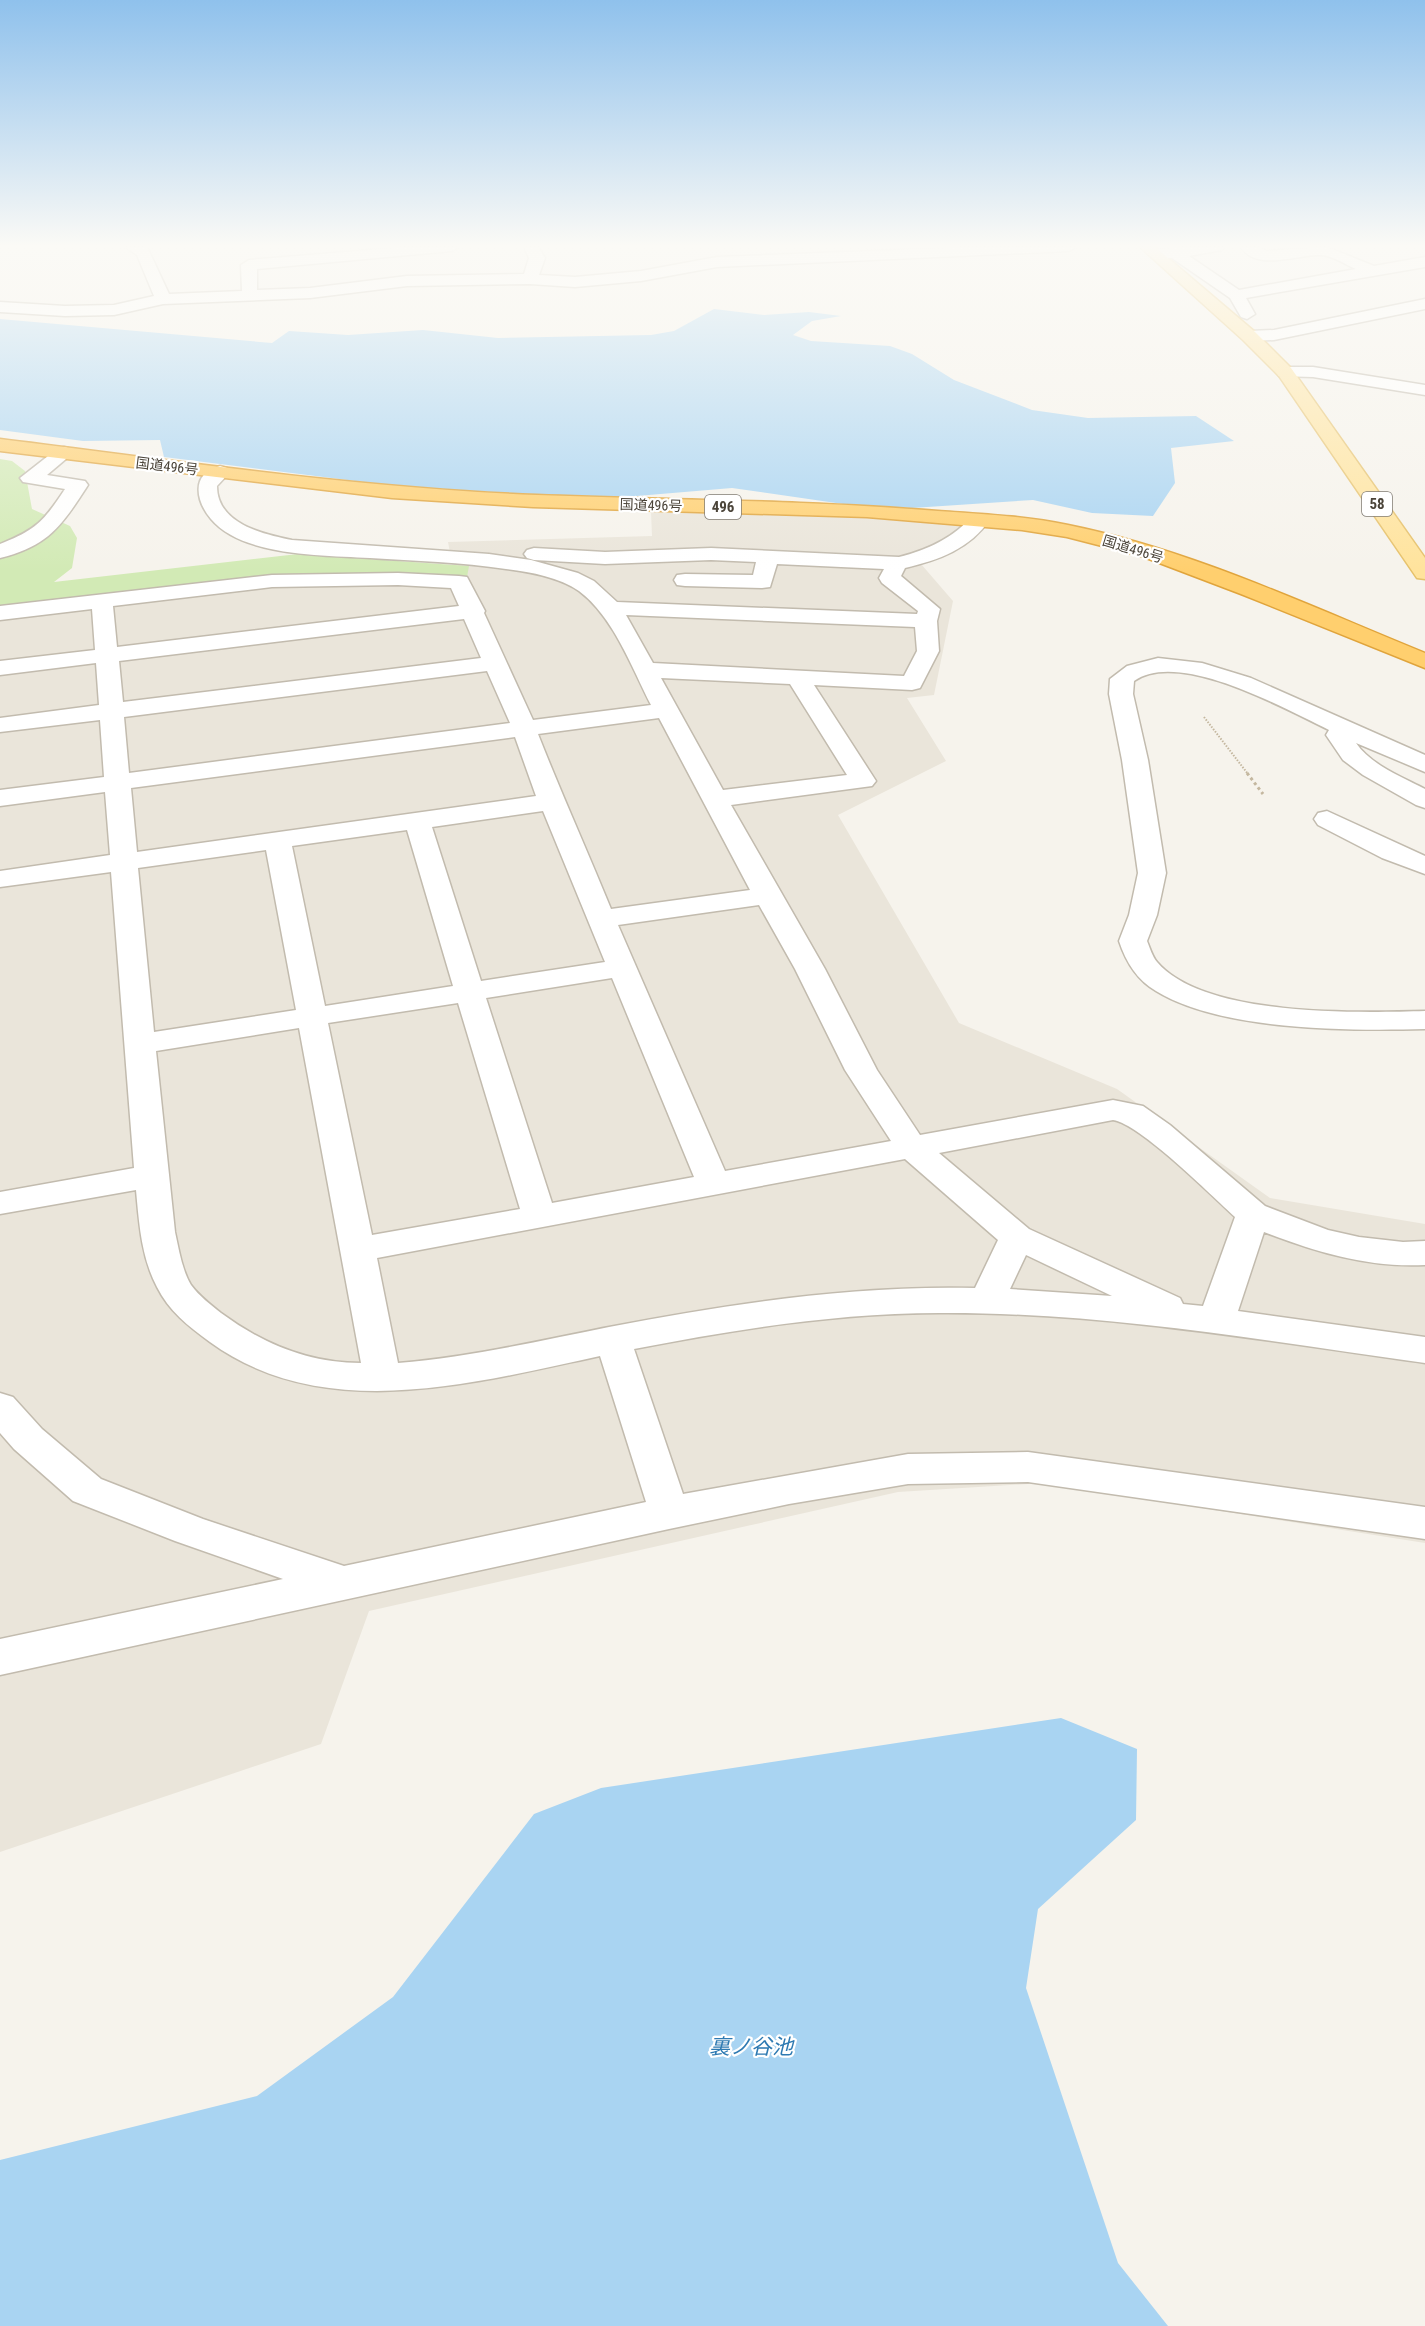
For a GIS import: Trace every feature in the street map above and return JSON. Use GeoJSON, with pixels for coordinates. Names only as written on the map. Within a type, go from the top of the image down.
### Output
{"type":"FeatureCollection","features":[{"type":"Feature","properties":{"kind":"highway","name":"国道496号"},"geometry":{"type":"LineString","coordinates":[[0,445],[392,492],[533,501],[867,512],[980,519],[1068,531],[1148,552],[1249,589],[1425,661]]}},
{"type":"Feature","properties":{"kind":"main road","name":"58"},"geometry":{"type":"LineString","coordinates":[[1269,356],[1286,372],[1425,573]]}},
{"type":"Feature","properties":{"kind":"street"},"geometry":{"type":"LineString","coordinates":[[1286,372],[1313,372],[1425,390]]}},
{"type":"Feature","properties":{"kind":"street"},"geometry":{"type":"LineString","coordinates":[[0,552],[36,537],[55,520],[78,485],[30,478],[64,453]]}},
{"type":"Feature","properties":{"kind":"street"},"geometry":{"type":"LineString","coordinates":[[220,472],[209,480],[206,487],[210,501],[220,519],[239,532],[292,546],[513,563],[551,572],[586,586],[611,608],[767,896],[810,969],[861,1070],[912,1148],[1017,1237],[1201,1319]]}},
{"type":"Feature","properties":{"kind":"street"},"geometry":{"type":"LineString","coordinates":[[459,558],[470,551],[501,550],[605,558],[711,554],[896,564],[933,555],[972,529],[980,519]]}},
{"type":"Feature","properties":{"kind":"street"},"geometry":{"type":"LineString","coordinates":[[685,580],[762,582],[768,556]]}},
{"type":"Feature","properties":{"kind":"street"},"geometry":{"type":"LineString","coordinates":[[644,670],[912,683],[928,651],[926,621],[928,609],[890,578],[896,564]]}},
{"type":"Feature","properties":{"kind":"street"},"geometry":{"type":"LineString","coordinates":[[0,613],[272,581],[398,579],[459,582],[474,611],[524,728],[551,802],[562,820],[601,919],[714,1184]]}},
{"type":"Feature","properties":{"kind":"street"},"geometry":{"type":"LineString","coordinates":[[102,601],[151,1176],[161,1251],[175,1289],[198,1315],[229,1337],[271,1360],[307,1370],[383,1378],[440,1374],[764,1312],[880,1302],[987,1300],[1201,1319],[1425,1350]]}},
{"type":"Feature","properties":{"kind":"street"},"geometry":{"type":"LineString","coordinates":[[611,608],[926,621]]}},
{"type":"Feature","properties":{"kind":"street"},"geometry":{"type":"LineString","coordinates":[[0,668],[474,611]]}},
{"type":"Feature","properties":{"kind":"street"},"geometry":{"type":"LineString","coordinates":[[0,725],[496,663]]}},
{"type":"Feature","properties":{"kind":"street"},"geometry":{"type":"LineString","coordinates":[[1425,764],[1279,697],[1183,666],[1162,665],[1143,668],[1129,672],[1122,679],[1121,694],[1136,760],[1152,873],[1143,915],[1133,941],[1145,967],[1168,985],[1198,999],[1257,1013],[1323,1021],[1425,1020]]}},
{"type":"Feature","properties":{"kind":"street"},"geometry":{"type":"LineString","coordinates":[[715,799],[862,781],[797,677]]}},
{"type":"Feature","properties":{"kind":"street"},"geometry":{"type":"LineString","coordinates":[[0,798],[665,710]]}},
{"type":"Feature","properties":{"kind":"street"},"geometry":{"type":"LineString","coordinates":[[1343,728],[1338,735],[1352,755],[1372,770],[1425,800]]}},
{"type":"Feature","properties":{"kind":"street"},"geometry":{"type":"LineString","coordinates":[[0,879],[551,802]]}},
{"type":"Feature","properties":{"kind":"street"},"geometry":{"type":"LineString","coordinates":[[1327,819],[1391,852],[1425,866]]}},
{"type":"Feature","properties":{"kind":"street"},"geometry":{"type":"LineString","coordinates":[[417,821],[539,1217]]}},
{"type":"Feature","properties":{"kind":"street"},"geometry":{"type":"LineString","coordinates":[[277,840],[383,1378]]}},
{"type":"Feature","properties":{"kind":"street"},"geometry":{"type":"LineString","coordinates":[[601,919],[767,896]]}},
{"type":"Feature","properties":{"kind":"street"},"geometry":{"type":"LineString","coordinates":[[140,1044],[622,969]]}},
{"type":"Feature","properties":{"kind":"street"},"geometry":{"type":"LineString","coordinates":[[358,1249],[1113,1110],[1132,1113],[1159,1132],[1253,1214],[1313,1239],[1398,1256],[1425,1253]]}},
{"type":"Feature","properties":{"kind":"street"},"geometry":{"type":"LineString","coordinates":[[0,1203],[151,1176]]}},
{"type":"Feature","properties":{"kind":"street"},"geometry":{"type":"LineString","coordinates":[[1201,1319],[1253,1214]]}},
{"type":"Feature","properties":{"kind":"street"},"geometry":{"type":"LineString","coordinates":[[987,1300],[1017,1237]]}},
{"type":"Feature","properties":{"kind":"street"},"geometry":{"type":"LineString","coordinates":[[613,1340],[669,1513]]}},
{"type":"Feature","properties":{"kind":"street"},"geometry":{"type":"LineString","coordinates":[[0,1407],[28,1439],[87,1490],[189,1530],[347,1584]]}},
{"type":"Feature","properties":{"kind":"street"},"geometry":{"type":"LineString","coordinates":[[0,1658],[669,1513],[908,1468],[1028,1467],[1425,1523]]}},
{"type":"Feature","properties":{"kind":"path"},"geometry":{"type":"LineString","coordinates":[[1204,717],[1263,794]]}},
{"type":"Feature","properties":{"kind":"shaded area"},"geometry":{"type":"Polygon","coordinates":[[[651,512],[831,513],[962,525],[921,564],[953,601],[934,695],[907,698],[946,761],[838,815],[959,1023],[1117,1089],[1270,1198],[1425,1224],[1425,1543],[1043,1483],[898,1492],[369,1611],[321,1744],[0,1852],[0,602],[454,573],[448,542],[652,536],[651,512]]]}},
{"type":"Feature","properties":{"kind":"green space"},"geometry":{"type":"Polygon","coordinates":[[[0,459],[12,461],[25,471],[32,509],[70,526],[77,538],[72,568],[54,582],[298,554],[469,566],[467,577],[305,575],[0,608],[0,459]]]}},
{"type":"Feature","properties":{"kind":"water"},"geometry":{"type":"Polygon","coordinates":[[[0,356],[914,356],[954,380],[1032,410],[1088,418],[1196,416],[1234,441],[1171,448],[1175,483],[1153,516],[1092,513],[1033,500],[912,508],[850,505],[732,488],[613,498],[411,488],[164,457],[160,440],[83,441],[0,430],[0,356]]]}},
{"type":"Feature","properties":{"kind":"water","name":"裏ノ谷池"},"geometry":{"type":"Polygon","coordinates":[[[1061,1718],[1137,1749],[1136,1820],[1038,1909],[1026,1988],[1118,2263],[1168,2326],[0,2326],[0,2160],[257,2096],[393,1997],[534,1814],[601,1788],[1061,1718]]]}}]}
